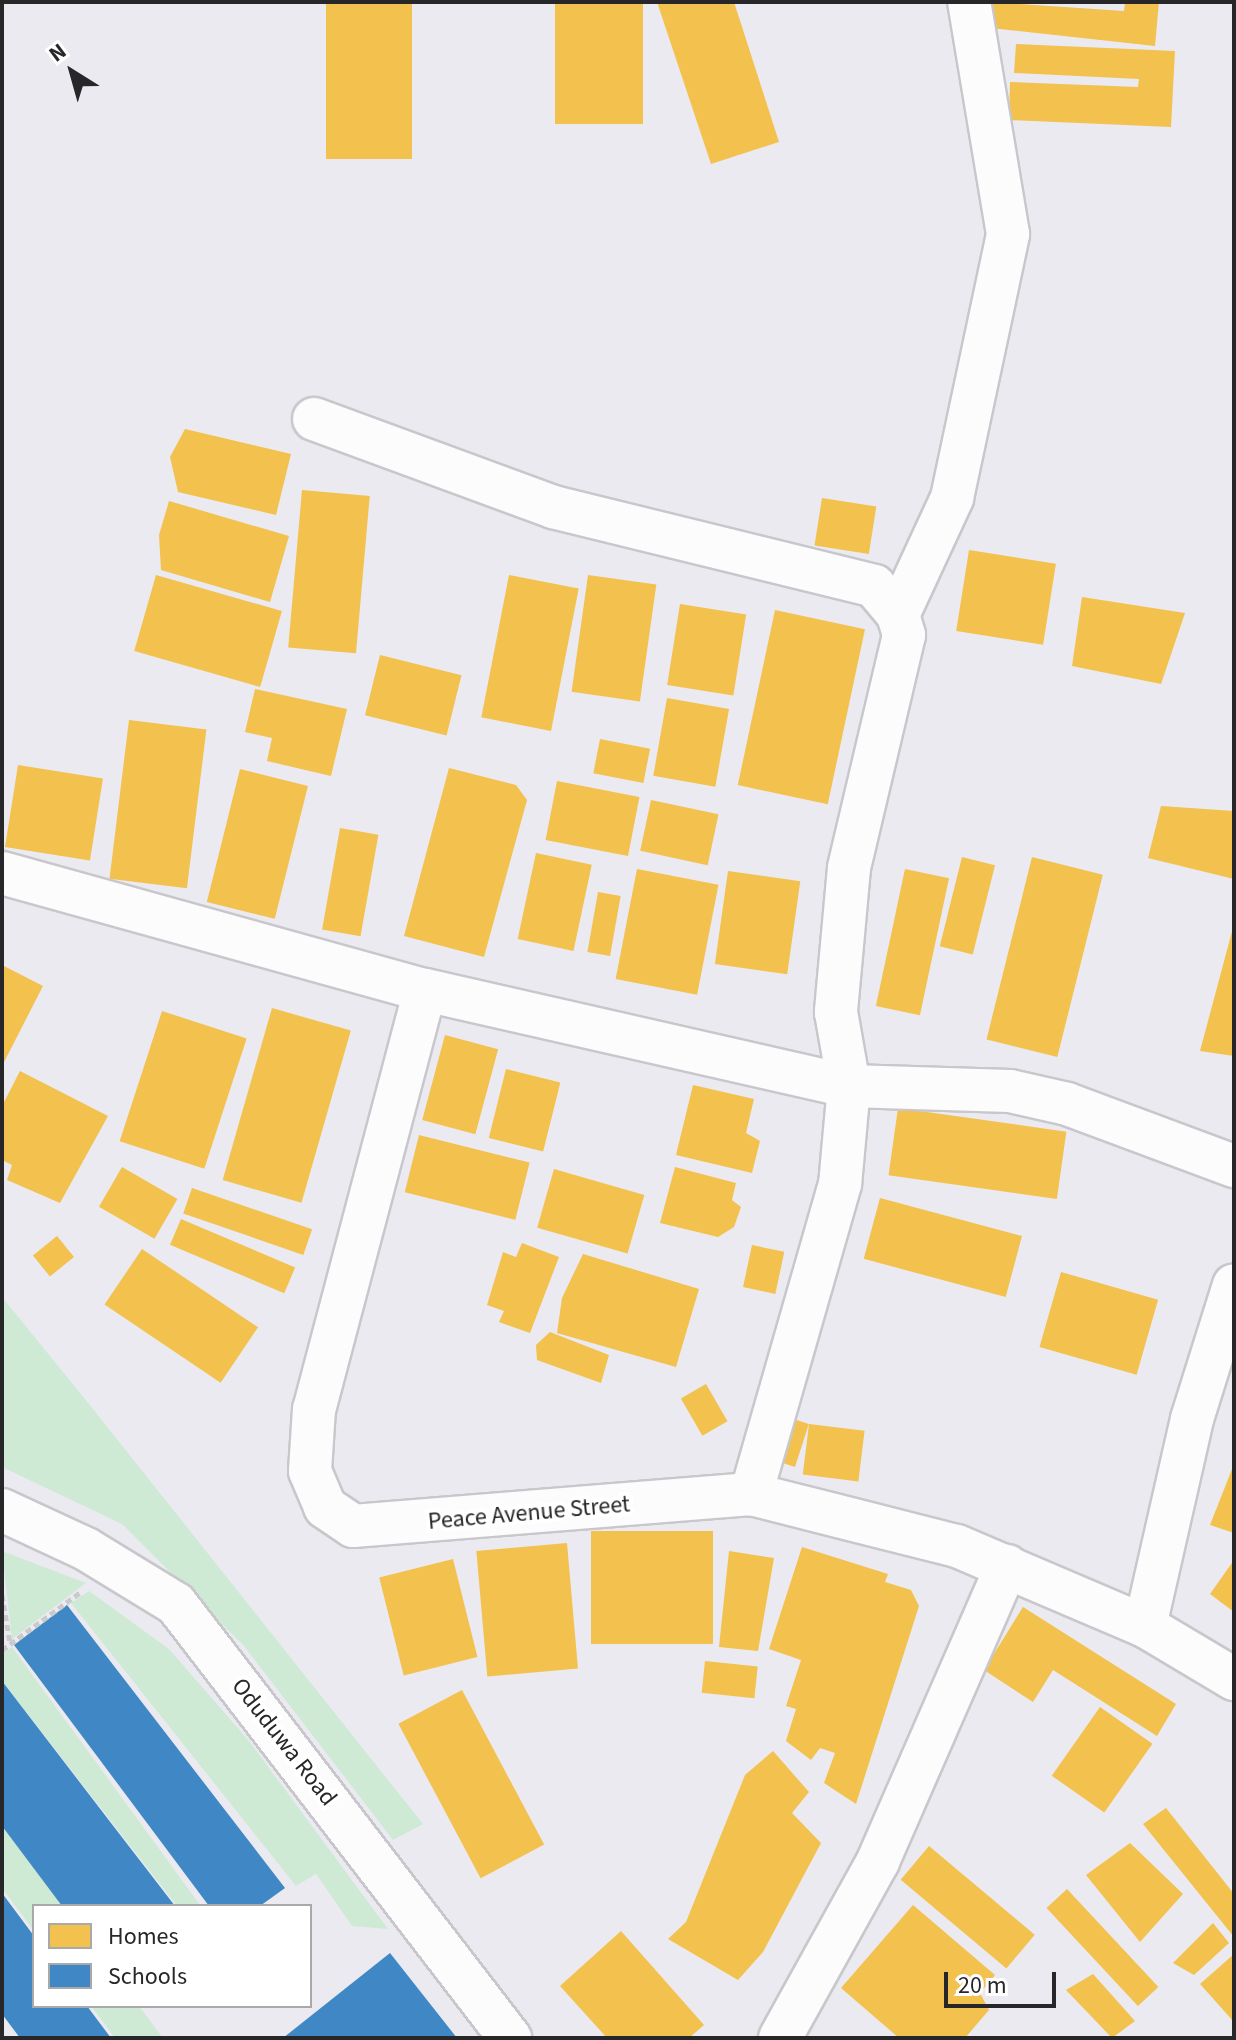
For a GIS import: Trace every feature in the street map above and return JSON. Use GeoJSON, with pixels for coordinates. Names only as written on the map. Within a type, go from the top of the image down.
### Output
{"type":"FeatureCollection","features":[{"type":"Feature","properties":{"kind":"street"},"geometry":{"type":"LineString","coordinates":[[898,615],[952,498],[1008,234],[969,2]]}},
{"type":"Feature","properties":{"kind":"street"},"geometry":{"type":"LineString","coordinates":[[314,419],[553,507],[874,586],[898,615],[904,635],[849,868],[836,1012],[849,1086],[840,1184],[751,1494]]}},
{"type":"Feature","properties":{"kind":"street"},"geometry":{"type":"LineString","coordinates":[[2,873],[425,990],[849,1086],[1010,1091],[1165,1135],[1234,1166]]}},
{"type":"Feature","properties":{"kind":"street","name":"Peace Avenue Street"},"geometry":{"type":"LineString","coordinates":[[425,990],[314,1409],[310,1471],[325,1507],[353,1526],[751,1494],[843,1513],[1007,1566],[1145,1626],[1234,1679]]}},
{"type":"Feature","properties":{"kind":"street"},"geometry":{"type":"LineString","coordinates":[[1145,1626],[1192,1419],[1234,1285]]}},
{"type":"Feature","properties":{"kind":"street","name":"Oduduwa Road"},"geometry":{"type":"LineString","coordinates":[[2,1510],[86,1549],[176,1604],[510,2038]]}},
{"type":"Feature","properties":{"kind":"street"},"geometry":{"type":"LineString","coordinates":[[780,2038],[878,1861],[1007,1566]]}},
{"type":"Feature","properties":{"kind":"path"},"geometry":{"type":"LineString","coordinates":[[2,1650],[94,1583]]}},
{"type":"Feature","properties":{"kind":"path"},"geometry":{"type":"LineString","coordinates":[[2,1595],[10,1643]]}},
{"type":"Feature","properties":{"kind":"green space"},"geometry":{"type":"Polygon","coordinates":[[[2,1297],[423,1824],[393,1840],[244,1646],[122,1524],[2,1467],[2,1297]]]}},
{"type":"Feature","properties":{"kind":"green space"},"geometry":{"type":"Polygon","coordinates":[[[2,1551],[86,1583],[12,1639],[2,1551]]]}},
{"type":"Feature","properties":{"kind":"green space"},"geometry":{"type":"Polygon","coordinates":[[[89,1591],[169,1649],[249,1741],[388,1929],[352,1926],[316,1874],[296,1886],[71,1603],[89,1591]]]}},
{"type":"Feature","properties":{"kind":"green space"},"geometry":{"type":"Polygon","coordinates":[[[12,1647],[199,1904],[175,1904],[2,1681],[2,1654],[12,1647]]]}},
{"type":"Feature","properties":{"kind":"green space"},"geometry":{"type":"Polygon","coordinates":[[[2,1826],[61,1904],[32,1904],[32,1928],[2,1888],[2,1826]]]}},
{"type":"Feature","properties":{"kind":"green space"},"geometry":{"type":"Polygon","coordinates":[[[92,2008],[140,2008],[163,2038],[115,2038],[92,2008]]]}},
{"type":"Feature","properties":{"kind":"building: Homes"},"geometry":{"type":"Polygon","coordinates":[[[326,2],[412,2],[412,159],[326,159],[326,2]]]}},
{"type":"Feature","properties":{"kind":"building: Homes"},"geometry":{"type":"Polygon","coordinates":[[[555,2],[643,2],[643,124],[555,124],[555,2]]]}},
{"type":"Feature","properties":{"kind":"building: Homes"},"geometry":{"type":"Polygon","coordinates":[[[657,2],[734,2],[779,142],[711,164],[657,2]]]}},
{"type":"Feature","properties":{"kind":"building: Homes"},"geometry":{"type":"Polygon","coordinates":[[[992,2],[1124,11],[1125,2],[1159,2],[1155,46],[990,28],[992,2]]]}},
{"type":"Feature","properties":{"kind":"building: Homes"},"geometry":{"type":"Polygon","coordinates":[[[1016,44],[1175,51],[1171,127],[1009,120],[1010,82],[1138,87],[1139,79],[1014,73],[1016,44]]]}},
{"type":"Feature","properties":{"kind":"building: Homes"},"geometry":{"type":"Polygon","coordinates":[[[185,429],[291,454],[276,515],[178,492],[170,457],[185,429]]]}},
{"type":"Feature","properties":{"kind":"building: Homes"},"geometry":{"type":"Polygon","coordinates":[[[302,490],[370,496],[356,653],[288,647],[302,490]]]}},
{"type":"Feature","properties":{"kind":"building: Homes"},"geometry":{"type":"Polygon","coordinates":[[[822,498],[876,507],[869,554],[814,545],[822,498]]]}},
{"type":"Feature","properties":{"kind":"building: Homes"},"geometry":{"type":"Polygon","coordinates":[[[169,501],[289,536],[270,602],[161,570],[159,535],[169,501]]]}},
{"type":"Feature","properties":{"kind":"building: Homes"},"geometry":{"type":"Polygon","coordinates":[[[969,550],[1056,564],[1043,645],[956,631],[969,550]]]}},
{"type":"Feature","properties":{"kind":"building: Homes"},"geometry":{"type":"Polygon","coordinates":[[[156,575],[282,611],[260,687],[134,651],[156,575]]]}},
{"type":"Feature","properties":{"kind":"building: Homes"},"geometry":{"type":"Polygon","coordinates":[[[509,575],[579,589],[551,731],[481,717],[509,575]]]}},
{"type":"Feature","properties":{"kind":"building: Homes"},"geometry":{"type":"Polygon","coordinates":[[[588,575],[656,585],[640,701],[572,692],[588,575]]]}},
{"type":"Feature","properties":{"kind":"building: Homes"},"geometry":{"type":"Polygon","coordinates":[[[1082,597],[1185,613],[1161,684],[1072,666],[1082,597]]]}},
{"type":"Feature","properties":{"kind":"building: Homes"},"geometry":{"type":"Polygon","coordinates":[[[680,604],[746,614],[733,695],[667,685],[680,604]]]}},
{"type":"Feature","properties":{"kind":"building: Homes"},"geometry":{"type":"Polygon","coordinates":[[[775,610],[865,629],[828,804],[738,785],[775,610]]]}},
{"type":"Feature","properties":{"kind":"building: Homes"},"geometry":{"type":"Polygon","coordinates":[[[380,655],[462,675],[447,735],[365,715],[380,655]]]}},
{"type":"Feature","properties":{"kind":"building: Homes"},"geometry":{"type":"Polygon","coordinates":[[[255,689],[347,709],[331,776],[267,761],[272,738],[245,732],[255,689]]]}},
{"type":"Feature","properties":{"kind":"building: Homes"},"geometry":{"type":"Polygon","coordinates":[[[667,698],[729,709],[715,787],[653,776],[667,698]]]}},
{"type":"Feature","properties":{"kind":"building: Homes"},"geometry":{"type":"Polygon","coordinates":[[[129,720],[206,730],[187,888],[110,879],[129,720]]]}},
{"type":"Feature","properties":{"kind":"building: Homes"},"geometry":{"type":"Polygon","coordinates":[[[600,739],[650,749],[643,783],[593,773],[600,739]]]}},
{"type":"Feature","properties":{"kind":"building: Homes"},"geometry":{"type":"Polygon","coordinates":[[[18,765],[103,778],[90,860],[5,847],[18,765]]]}},
{"type":"Feature","properties":{"kind":"building: Homes"},"geometry":{"type":"Polygon","coordinates":[[[449,768],[516,785],[527,800],[484,957],[404,936],[449,768]]]}},
{"type":"Feature","properties":{"kind":"building: Homes"},"geometry":{"type":"Polygon","coordinates":[[[240,769],[308,786],[275,919],[207,902],[240,769]]]}},
{"type":"Feature","properties":{"kind":"building: Homes"},"geometry":{"type":"Polygon","coordinates":[[[557,781],[639,797],[628,856],[546,840],[557,781]]]}},
{"type":"Feature","properties":{"kind":"building: Homes"},"geometry":{"type":"Polygon","coordinates":[[[651,800],[718,814],[708,865],[640,851],[651,800]]]}},
{"type":"Feature","properties":{"kind":"building: Homes"},"geometry":{"type":"Polygon","coordinates":[[[1161,806],[1234,811],[1234,879],[1148,858],[1161,806]]]}},
{"type":"Feature","properties":{"kind":"building: Homes"},"geometry":{"type":"Polygon","coordinates":[[[340,828],[378,835],[361,936],[322,929],[340,828]]]}},
{"type":"Feature","properties":{"kind":"building: Homes"},"geometry":{"type":"Polygon","coordinates":[[[536,853],[592,865],[573,951],[518,939],[536,853]]]}},
{"type":"Feature","properties":{"kind":"building: Homes"},"geometry":{"type":"Polygon","coordinates":[[[962,857],[995,865],[973,954],[940,946],[962,857]]]}},
{"type":"Feature","properties":{"kind":"building: Homes"},"geometry":{"type":"Polygon","coordinates":[[[1032,857],[1103,875],[1057,1057],[987,1039],[1032,857]]]}},
{"type":"Feature","properties":{"kind":"building: Homes"},"geometry":{"type":"Polygon","coordinates":[[[637,869],[718,885],[697,995],[616,979],[637,869]]]}},
{"type":"Feature","properties":{"kind":"building: Homes"},"geometry":{"type":"Polygon","coordinates":[[[905,869],[949,878],[920,1015],[876,1006],[905,869]]]}},
{"type":"Feature","properties":{"kind":"building: Homes"},"geometry":{"type":"Polygon","coordinates":[[[728,871],[800,881],[787,974],[715,964],[728,871]]]}},
{"type":"Feature","properties":{"kind":"building: Homes"},"geometry":{"type":"Polygon","coordinates":[[[598,892],[621,896],[610,956],[587,952],[598,892]]]}},
{"type":"Feature","properties":{"kind":"building: Homes"},"geometry":{"type":"Polygon","coordinates":[[[1234,924],[1234,1056],[1200,1051],[1234,924]]]}},
{"type":"Feature","properties":{"kind":"building: Homes"},"geometry":{"type":"Polygon","coordinates":[[[2,965],[43,986],[2,1066],[2,965]]]}},
{"type":"Feature","properties":{"kind":"building: Homes"},"geometry":{"type":"Polygon","coordinates":[[[272,1008],[351,1031],[301,1203],[223,1180],[272,1008]]]}},
{"type":"Feature","properties":{"kind":"building: Homes"},"geometry":{"type":"Polygon","coordinates":[[[162,1011],[247,1039],[204,1169],[120,1141],[162,1011]]]}},
{"type":"Feature","properties":{"kind":"building: Homes"},"geometry":{"type":"Polygon","coordinates":[[[445,1035],[498,1049],[475,1134],[422,1120],[445,1035]]]}},
{"type":"Feature","properties":{"kind":"building: Homes"},"geometry":{"type":"Polygon","coordinates":[[[506,1069],[560,1083],[543,1151],[489,1138],[506,1069]]]}},
{"type":"Feature","properties":{"kind":"building: Homes"},"geometry":{"type":"Polygon","coordinates":[[[20,1071],[108,1116],[60,1203],[7,1180],[12,1165],[2,1160],[2,1106],[20,1071]]]}},
{"type":"Feature","properties":{"kind":"building: Homes"},"geometry":{"type":"Polygon","coordinates":[[[693,1085],[754,1099],[746,1133],[760,1141],[752,1173],[676,1155],[693,1085]]]}},
{"type":"Feature","properties":{"kind":"building: Homes"},"geometry":{"type":"Polygon","coordinates":[[[898,1108],[1066,1132],[1057,1199],[889,1175],[898,1108]]]}},
{"type":"Feature","properties":{"kind":"building: Homes"},"geometry":{"type":"Polygon","coordinates":[[[419,1135],[530,1163],[515,1220],[405,1192],[419,1135]]]}},
{"type":"Feature","properties":{"kind":"building: Homes"},"geometry":{"type":"Polygon","coordinates":[[[122,1167],[177,1199],[154,1239],[99,1207],[122,1167]]]}},
{"type":"Feature","properties":{"kind":"building: Homes"},"geometry":{"type":"Polygon","coordinates":[[[675,1167],[736,1183],[732,1200],[741,1207],[734,1227],[718,1237],[660,1223],[675,1167]]]}},
{"type":"Feature","properties":{"kind":"building: Homes"},"geometry":{"type":"Polygon","coordinates":[[[554,1169],[644,1195],[628,1254],[537,1228],[554,1169]]]}},
{"type":"Feature","properties":{"kind":"building: Homes"},"geometry":{"type":"Polygon","coordinates":[[[192,1188],[312,1229],[303,1255],[183,1214],[192,1188]]]}},
{"type":"Feature","properties":{"kind":"building: Homes"},"geometry":{"type":"Polygon","coordinates":[[[880,1198],[1022,1236],[1006,1297],[864,1259],[880,1198]]]}},
{"type":"Feature","properties":{"kind":"building: Homes"},"geometry":{"type":"Polygon","coordinates":[[[181,1219],[295,1267],[284,1293],[170,1245],[181,1219]]]}},
{"type":"Feature","properties":{"kind":"building: Homes"},"geometry":{"type":"Polygon","coordinates":[[[57,1236],[74,1257],[50,1276],[33,1256],[57,1236]]]}},
{"type":"Feature","properties":{"kind":"building: Homes"},"geometry":{"type":"Polygon","coordinates":[[[522,1243],[559,1257],[530,1333],[499,1322],[504,1311],[487,1305],[503,1252],[516,1257],[522,1243]]]}},
{"type":"Feature","properties":{"kind":"building: Homes"},"geometry":{"type":"Polygon","coordinates":[[[752,1245],[784,1252],[775,1294],[743,1287],[752,1245]]]}},
{"type":"Feature","properties":{"kind":"building: Homes"},"geometry":{"type":"Polygon","coordinates":[[[142,1249],[258,1327],[221,1383],[105,1305],[142,1249]]]}},
{"type":"Feature","properties":{"kind":"building: Homes"},"geometry":{"type":"Polygon","coordinates":[[[583,1254],[699,1289],[676,1367],[557,1333],[562,1298],[583,1254]]]}},
{"type":"Feature","properties":{"kind":"building: Homes"},"geometry":{"type":"Polygon","coordinates":[[[1061,1272],[1158,1300],[1137,1375],[1040,1347],[1061,1272]]]}},
{"type":"Feature","properties":{"kind":"building: Homes"},"geometry":{"type":"Polygon","coordinates":[[[550,1332],[609,1355],[601,1383],[537,1360],[536,1345],[550,1332]]]}},
{"type":"Feature","properties":{"kind":"building: Homes"},"geometry":{"type":"Polygon","coordinates":[[[706,1384],[728,1421],[702,1436],[681,1398],[706,1384]]]}},
{"type":"Feature","properties":{"kind":"building: Homes"},"geometry":{"type":"Polygon","coordinates":[[[787,1417],[809,1424],[795,1467],[773,1460],[787,1417]]]}},
{"type":"Feature","properties":{"kind":"building: Homes"},"geometry":{"type":"Polygon","coordinates":[[[809,1424],[865,1431],[858,1481],[803,1475],[809,1424]]]}},
{"type":"Feature","properties":{"kind":"building: Homes"},"geometry":{"type":"Polygon","coordinates":[[[1234,1464],[1234,1533],[1210,1525],[1234,1464]]]}},
{"type":"Feature","properties":{"kind":"building: Homes"},"geometry":{"type":"Polygon","coordinates":[[[591,1531],[713,1531],[713,1644],[591,1644],[591,1531]]]}},
{"type":"Feature","properties":{"kind":"building: Homes"},"geometry":{"type":"Polygon","coordinates":[[[567,1543],[578,1669],[487,1676],[476,1551],[567,1543]]]}},
{"type":"Feature","properties":{"kind":"building: Homes"},"geometry":{"type":"Polygon","coordinates":[[[802,1547],[888,1574],[885,1582],[911,1590],[919,1606],[856,1804],[824,1783],[835,1753],[820,1748],[811,1760],[786,1741],[796,1709],[786,1706],[801,1660],[769,1649],[802,1547]]]}},
{"type":"Feature","properties":{"kind":"building: Homes"},"geometry":{"type":"Polygon","coordinates":[[[729,1551],[774,1558],[758,1651],[719,1647],[729,1551]]]}},
{"type":"Feature","properties":{"kind":"building: Homes"},"geometry":{"type":"Polygon","coordinates":[[[453,1559],[477,1657],[404,1675],[379,1577],[453,1559]]]}},
{"type":"Feature","properties":{"kind":"building: Homes"},"geometry":{"type":"Polygon","coordinates":[[[1234,1560],[1234,1612],[1210,1594],[1234,1560]]]}},
{"type":"Feature","properties":{"kind":"building: Homes"},"geometry":{"type":"Polygon","coordinates":[[[1023,1607],[1176,1704],[1157,1736],[1053,1670],[1033,1702],[984,1670],[1023,1607]]]}},
{"type":"Feature","properties":{"kind":"building: Homes"},"geometry":{"type":"Polygon","coordinates":[[[705,1661],[758,1667],[754,1698],[702,1693],[705,1661]]]}},
{"type":"Feature","properties":{"kind":"building: Homes"},"geometry":{"type":"Polygon","coordinates":[[[462,1690],[544,1845],[481,1878],[398,1724],[462,1690]]]}},
{"type":"Feature","properties":{"kind":"building: Homes"},"geometry":{"type":"Polygon","coordinates":[[[1100,1707],[1152,1744],[1104,1813],[1052,1776],[1100,1707]]]}},
{"type":"Feature","properties":{"kind":"building: Homes"},"geometry":{"type":"Polygon","coordinates":[[[773,1751],[809,1792],[792,1813],[821,1843],[763,1952],[738,1980],[668,1939],[686,1922],[745,1775],[773,1751]]]}},
{"type":"Feature","properties":{"kind":"building: Homes"},"geometry":{"type":"Polygon","coordinates":[[[1166,1808],[1234,1894],[1234,1937],[1143,1824],[1166,1808]]]}},
{"type":"Feature","properties":{"kind":"building: Homes"},"geometry":{"type":"Polygon","coordinates":[[[1130,1843],[1183,1894],[1140,1942],[1086,1875],[1130,1843]]]}},
{"type":"Feature","properties":{"kind":"building: Homes"},"geometry":{"type":"Polygon","coordinates":[[[929,1846],[1035,1935],[1006,1968],[901,1880],[929,1846]]]}},
{"type":"Feature","properties":{"kind":"building: Homes"},"geometry":{"type":"Polygon","coordinates":[[[1067,1889],[1158,1987],[1138,2006],[1047,1908],[1067,1889]]]}},
{"type":"Feature","properties":{"kind":"building: Homes"},"geometry":{"type":"Polygon","coordinates":[[[913,1905],[995,1975],[980,1993],[989,2010],[965,2038],[899,2038],[841,1988],[913,1905]]]}},
{"type":"Feature","properties":{"kind":"building: Homes"},"geometry":{"type":"Polygon","coordinates":[[[1213,1923],[1229,1943],[1194,1975],[1173,1963],[1213,1923]]]}},
{"type":"Feature","properties":{"kind":"building: Homes"},"geometry":{"type":"Polygon","coordinates":[[[621,1931],[704,2025],[689,2038],[607,2038],[560,1986],[621,1931]]]}},
{"type":"Feature","properties":{"kind":"building: Homes"},"geometry":{"type":"Polygon","coordinates":[[[1234,1954],[1234,2022],[1200,1984],[1234,1954]]]}},
{"type":"Feature","properties":{"kind":"building: Homes"},"geometry":{"type":"Polygon","coordinates":[[[1093,1974],[1135,2021],[1112,2038],[1066,1990],[1093,1974]]]}},
{"type":"Feature","properties":{"kind":"building: Schools"},"geometry":{"type":"Polygon","coordinates":[[[67,1605],[285,1888],[263,1904],[208,1904],[14,1645],[67,1605]]]}},
{"type":"Feature","properties":{"kind":"building: Schools"},"geometry":{"type":"Polygon","coordinates":[[[2,1681],[173,1904],[60,1904],[2,1826],[2,1681]]]}},
{"type":"Feature","properties":{"kind":"building: Schools"},"geometry":{"type":"Polygon","coordinates":[[[2,1893],[32,1933],[32,2008],[88,2008],[111,2038],[20,2038],[2,2014],[2,1893]]]}},
{"type":"Feature","properties":{"kind":"building: Schools"},"geometry":{"type":"Polygon","coordinates":[[[390,1953],[457,2038],[283,2038],[390,1953]]]}}]}
